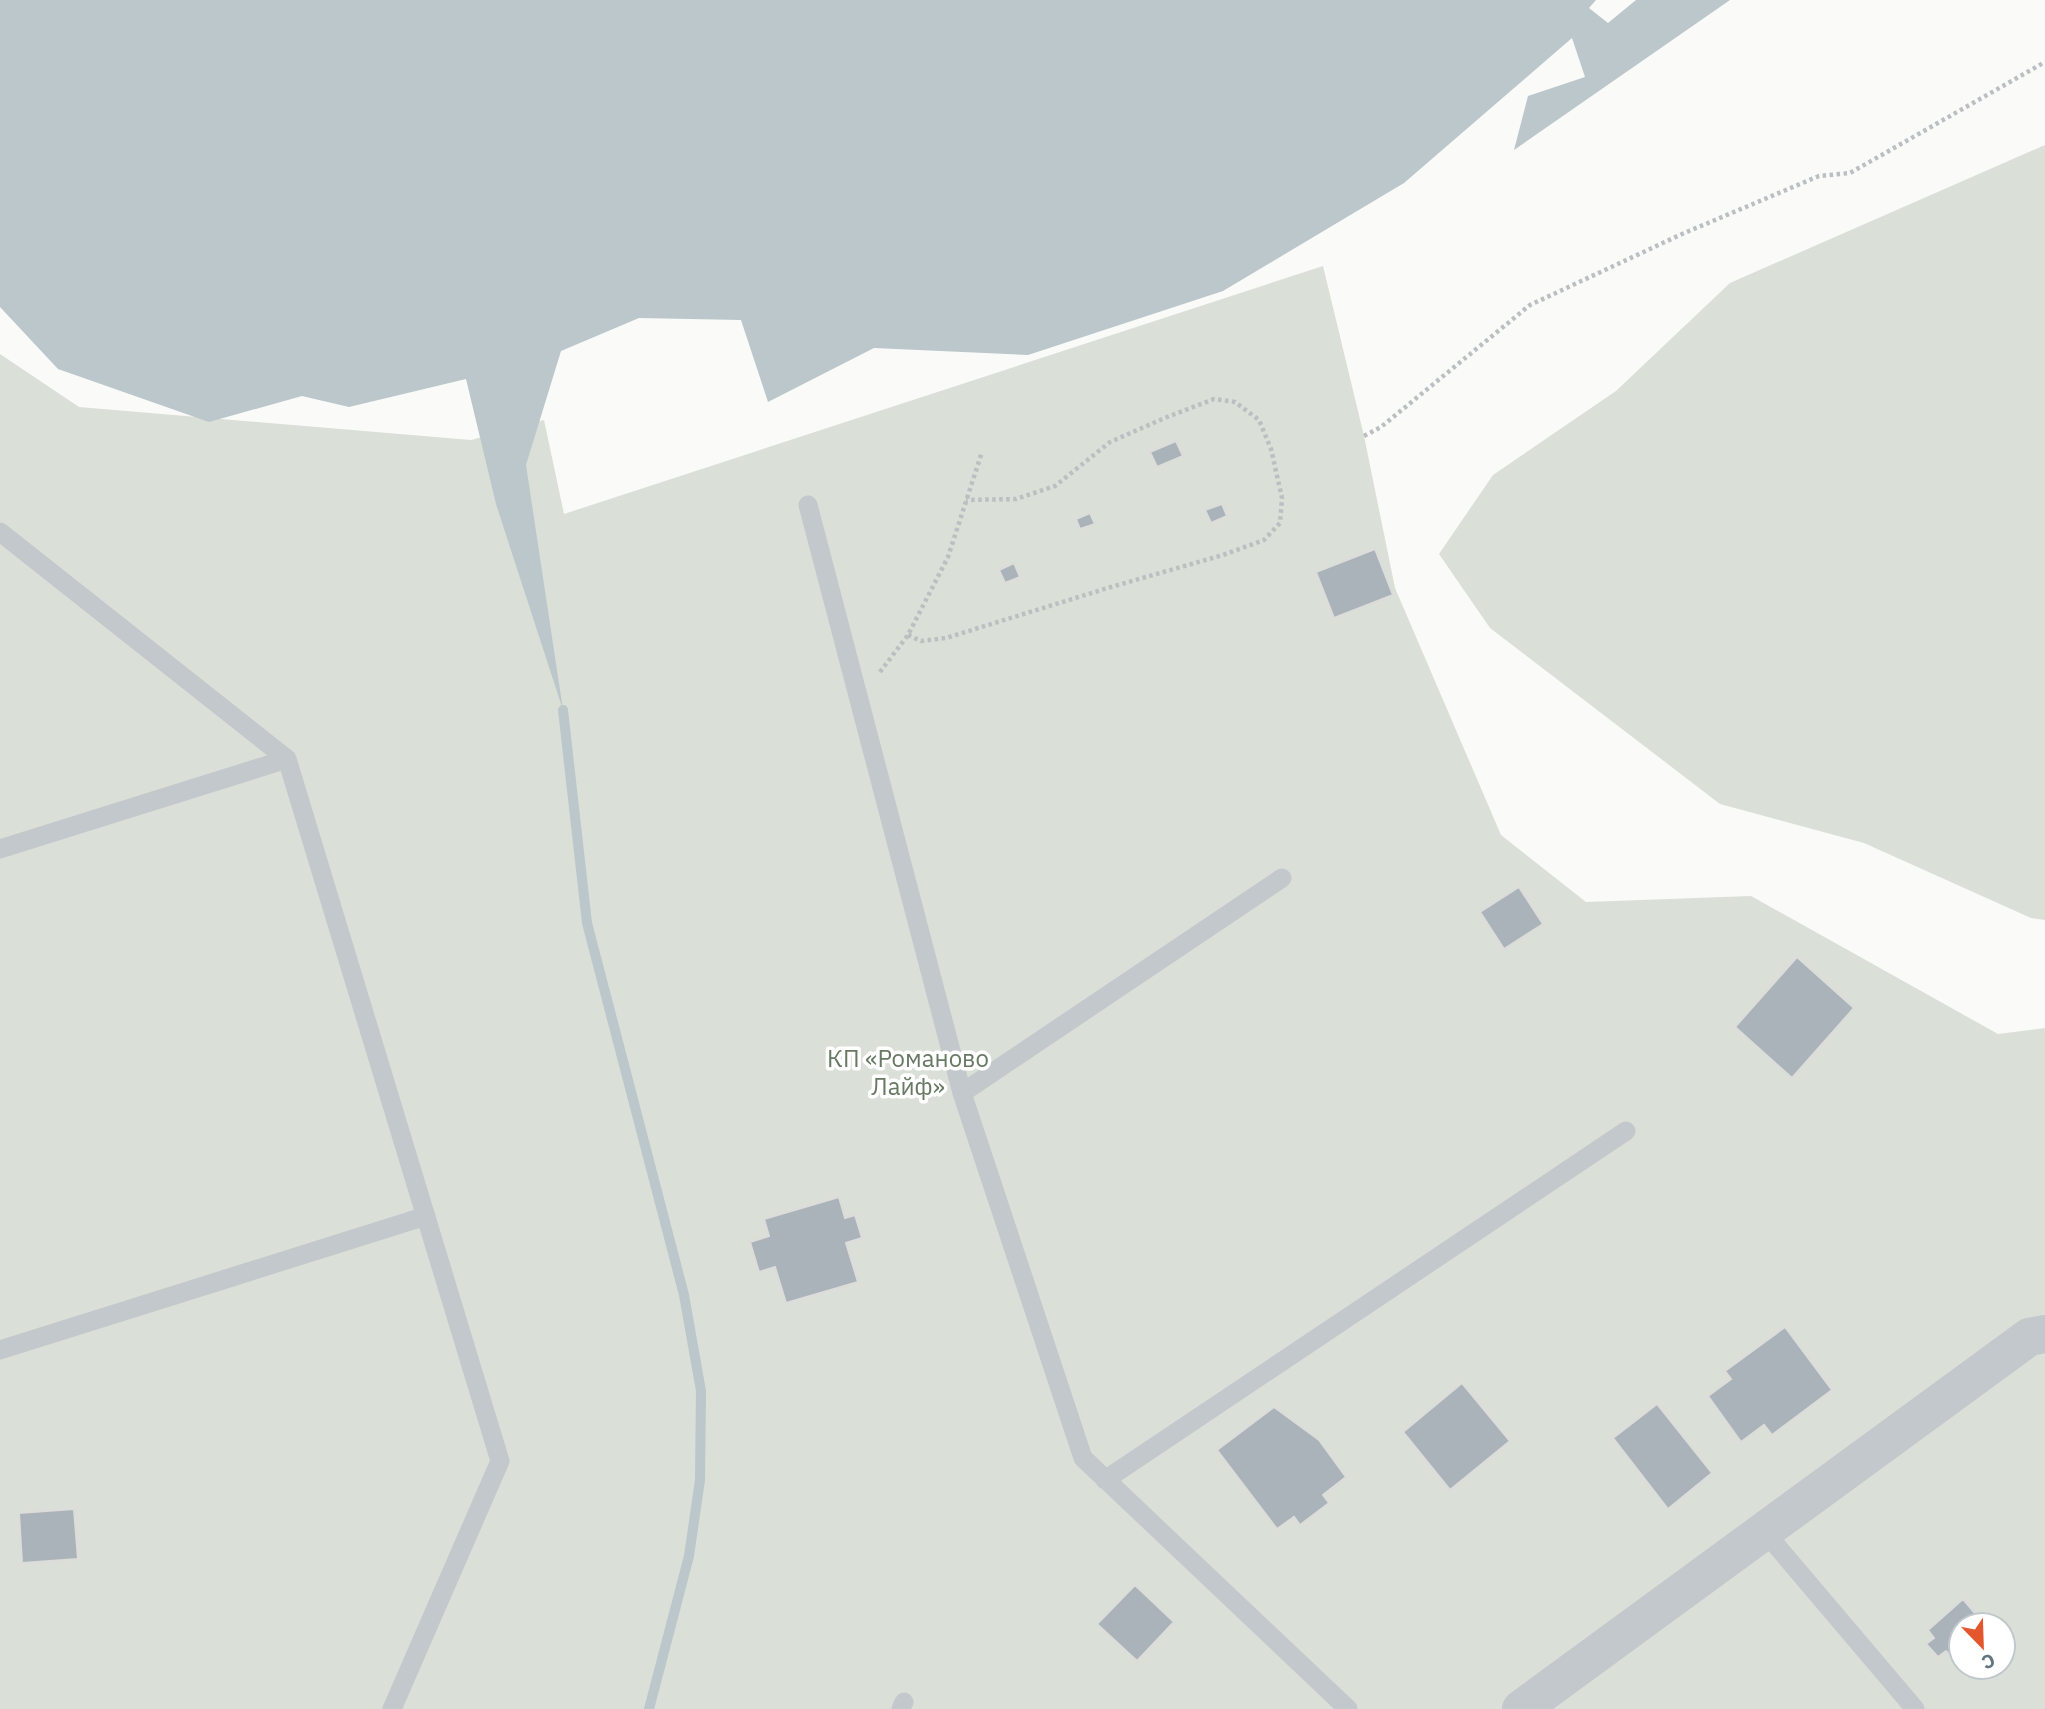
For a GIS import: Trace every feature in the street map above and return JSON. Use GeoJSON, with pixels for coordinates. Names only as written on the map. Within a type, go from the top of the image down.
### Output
{"type":"FeatureCollection","features":[{"type":"Feature","properties":{"kind":"street"},"geometry":{"type":"LineString","coordinates":[[1521,1709],[2029,1337],[2045,1334]]}},
{"type":"Feature","properties":{"kind":"lane"},"geometry":{"type":"LineString","coordinates":[[808,505],[962,1093],[1083,1458],[1348,1709]]}},
{"type":"Feature","properties":{"kind":"lane"},"geometry":{"type":"LineString","coordinates":[[0,532],[287,759],[500,1461],[392,1709]]}},
{"type":"Feature","properties":{"kind":"lane"},"geometry":{"type":"LineString","coordinates":[[0,849],[287,759]]}},
{"type":"Feature","properties":{"kind":"lane"},"geometry":{"type":"LineString","coordinates":[[962,1093],[1282,878]]}},
{"type":"Feature","properties":{"kind":"lane"},"geometry":{"type":"LineString","coordinates":[[1105,1480],[1626,1131]]}},
{"type":"Feature","properties":{"kind":"lane"},"geometry":{"type":"LineString","coordinates":[[0,1350],[426,1216]]}},
{"type":"Feature","properties":{"kind":"lane"},"geometry":{"type":"LineString","coordinates":[[1764,1531],[1915,1709]]}},
{"type":"Feature","properties":{"kind":"path"},"geometry":{"type":"LineString","coordinates":[[1364,436],[1381,427],[1530,305],[1682,233],[1819,176],[1850,173],[2045,62]]}},
{"type":"Feature","properties":{"kind":"path"},"geometry":{"type":"LineString","coordinates":[[908,635],[921,641],[946,638],[1223,555],[1264,540],[1280,523],[1282,498],[1272,449],[1259,420],[1235,402],[1214,399],[1110,442],[1055,486],[1016,499],[966,500]]}},
{"type":"Feature","properties":{"kind":"path"},"geometry":{"type":"LineString","coordinates":[[857,691],[873,681],[908,635],[948,557],[982,452]]}},
{"type":"Feature","properties":{"kind":"green space"},"geometry":{"type":"Polygon","coordinates":[[[2045,145],[2045,920],[2031,918],[1864,843],[1720,804],[1490,628],[1439,554],[1493,475],[1616,391],[1730,283],[2045,145]]]}},
{"type":"Feature","properties":{"kind":"green space","name":"КП «Романово Лайф»"},"geometry":{"type":"Polygon","coordinates":[[[1323,266],[1364,436],[1395,588],[1501,835],[1586,902],[1751,896],[1998,1034],[2045,1028],[2045,1709],[0,1709],[0,354],[79,407],[471,440],[544,420],[564,514],[1323,266]]]}},
{"type":"Feature","properties":{"kind":"shaded area"},"geometry":{"type":"Polygon","coordinates":[[[0,0],[1596,0],[1589,8],[1608,23],[1636,0],[1730,0],[1514,150],[1528,96],[1585,77],[1572,38],[1404,183],[1223,291],[1028,355],[874,348],[768,402],[741,320],[639,318],[561,351],[526,465],[563,710],[496,504],[466,379],[349,407],[302,396],[209,422],[58,369],[0,307],[0,0]]]}},
{"type":"Feature","properties":{"kind":"building"},"geometry":{"type":"Polygon","coordinates":[[[1176,441],[1183,456],[1157,467],[1150,452],[1176,441]]]}},
{"type":"Feature","properties":{"kind":"building"},"geometry":{"type":"Polygon","coordinates":[[[1222,504],[1227,516],[1211,523],[1205,510],[1222,504]]]}},
{"type":"Feature","properties":{"kind":"building"},"geometry":{"type":"Polygon","coordinates":[[[1090,513],[1095,524],[1080,529],[1076,519],[1090,513]]]}},
{"type":"Feature","properties":{"kind":"building"},"geometry":{"type":"Polygon","coordinates":[[[1375,549],[1393,595],[1334,618],[1316,572],[1375,549]]]}},
{"type":"Feature","properties":{"kind":"building"},"geometry":{"type":"Polygon","coordinates":[[[1014,563],[1020,577],[1005,583],[999,570],[1014,563]]]}},
{"type":"Feature","properties":{"kind":"building"},"geometry":{"type":"Polygon","coordinates":[[[1519,887],[1543,924],[1504,949],[1480,912],[1519,887]]]}},
{"type":"Feature","properties":{"kind":"building"},"geometry":{"type":"Polygon","coordinates":[[[1797,957],[1854,1008],[1792,1078],[1735,1027],[1797,957]]]}},
{"type":"Feature","properties":{"kind":"building"},"geometry":{"type":"Polygon","coordinates":[[[839,1197],[845,1218],[855,1215],[862,1238],[846,1243],[858,1282],[786,1303],[775,1267],[759,1272],[750,1242],[769,1236],[764,1219],[839,1197]]]}},
{"type":"Feature","properties":{"kind":"building"},"geometry":{"type":"Polygon","coordinates":[[[1785,1327],[1832,1390],[1772,1435],[1764,1425],[1741,1442],[1708,1396],[1731,1379],[1725,1371],[1785,1327]]]}},
{"type":"Feature","properties":{"kind":"building"},"geometry":{"type":"Polygon","coordinates":[[[1462,1383],[1510,1441],[1450,1490],[1403,1432],[1462,1383]]]}},
{"type":"Feature","properties":{"kind":"building"},"geometry":{"type":"Polygon","coordinates":[[[1657,1404],[1712,1473],[1668,1509],[1613,1438],[1657,1404]]]}},
{"type":"Feature","properties":{"kind":"building"},"geometry":{"type":"Polygon","coordinates":[[[1274,1407],[1319,1440],[1346,1477],[1323,1495],[1329,1503],[1300,1525],[1294,1517],[1277,1529],[1217,1450],[1274,1407]]]}},
{"type":"Feature","properties":{"kind":"building"},"geometry":{"type":"Polygon","coordinates":[[[74,1509],[78,1559],[22,1563],[19,1513],[74,1509]]]}},
{"type":"Feature","properties":{"kind":"building"},"geometry":{"type":"Polygon","coordinates":[[[1135,1585],[1174,1622],[1137,1661],[1097,1624],[1135,1585]]]}},
{"type":"Feature","properties":{"kind":"building"},"geometry":{"type":"Polygon","coordinates":[[[1963,1599],[1973,1611],[1949,1611],[1963,1599]]]}},
{"type":"Feature","properties":{"kind":"building"},"geometry":{"type":"Polygon","coordinates":[[[1947,1613],[1947,1652],[1938,1657],[1926,1644],[1934,1638],[1928,1630],[1947,1613]]]}},
{"type":"Feature","properties":{"kind":"waterway"},"geometry":{"type":"LineString","coordinates":[[563,710],[587,923],[684,1295],[701,1391],[700,1480],[689,1556],[649,1709]]}}]}
